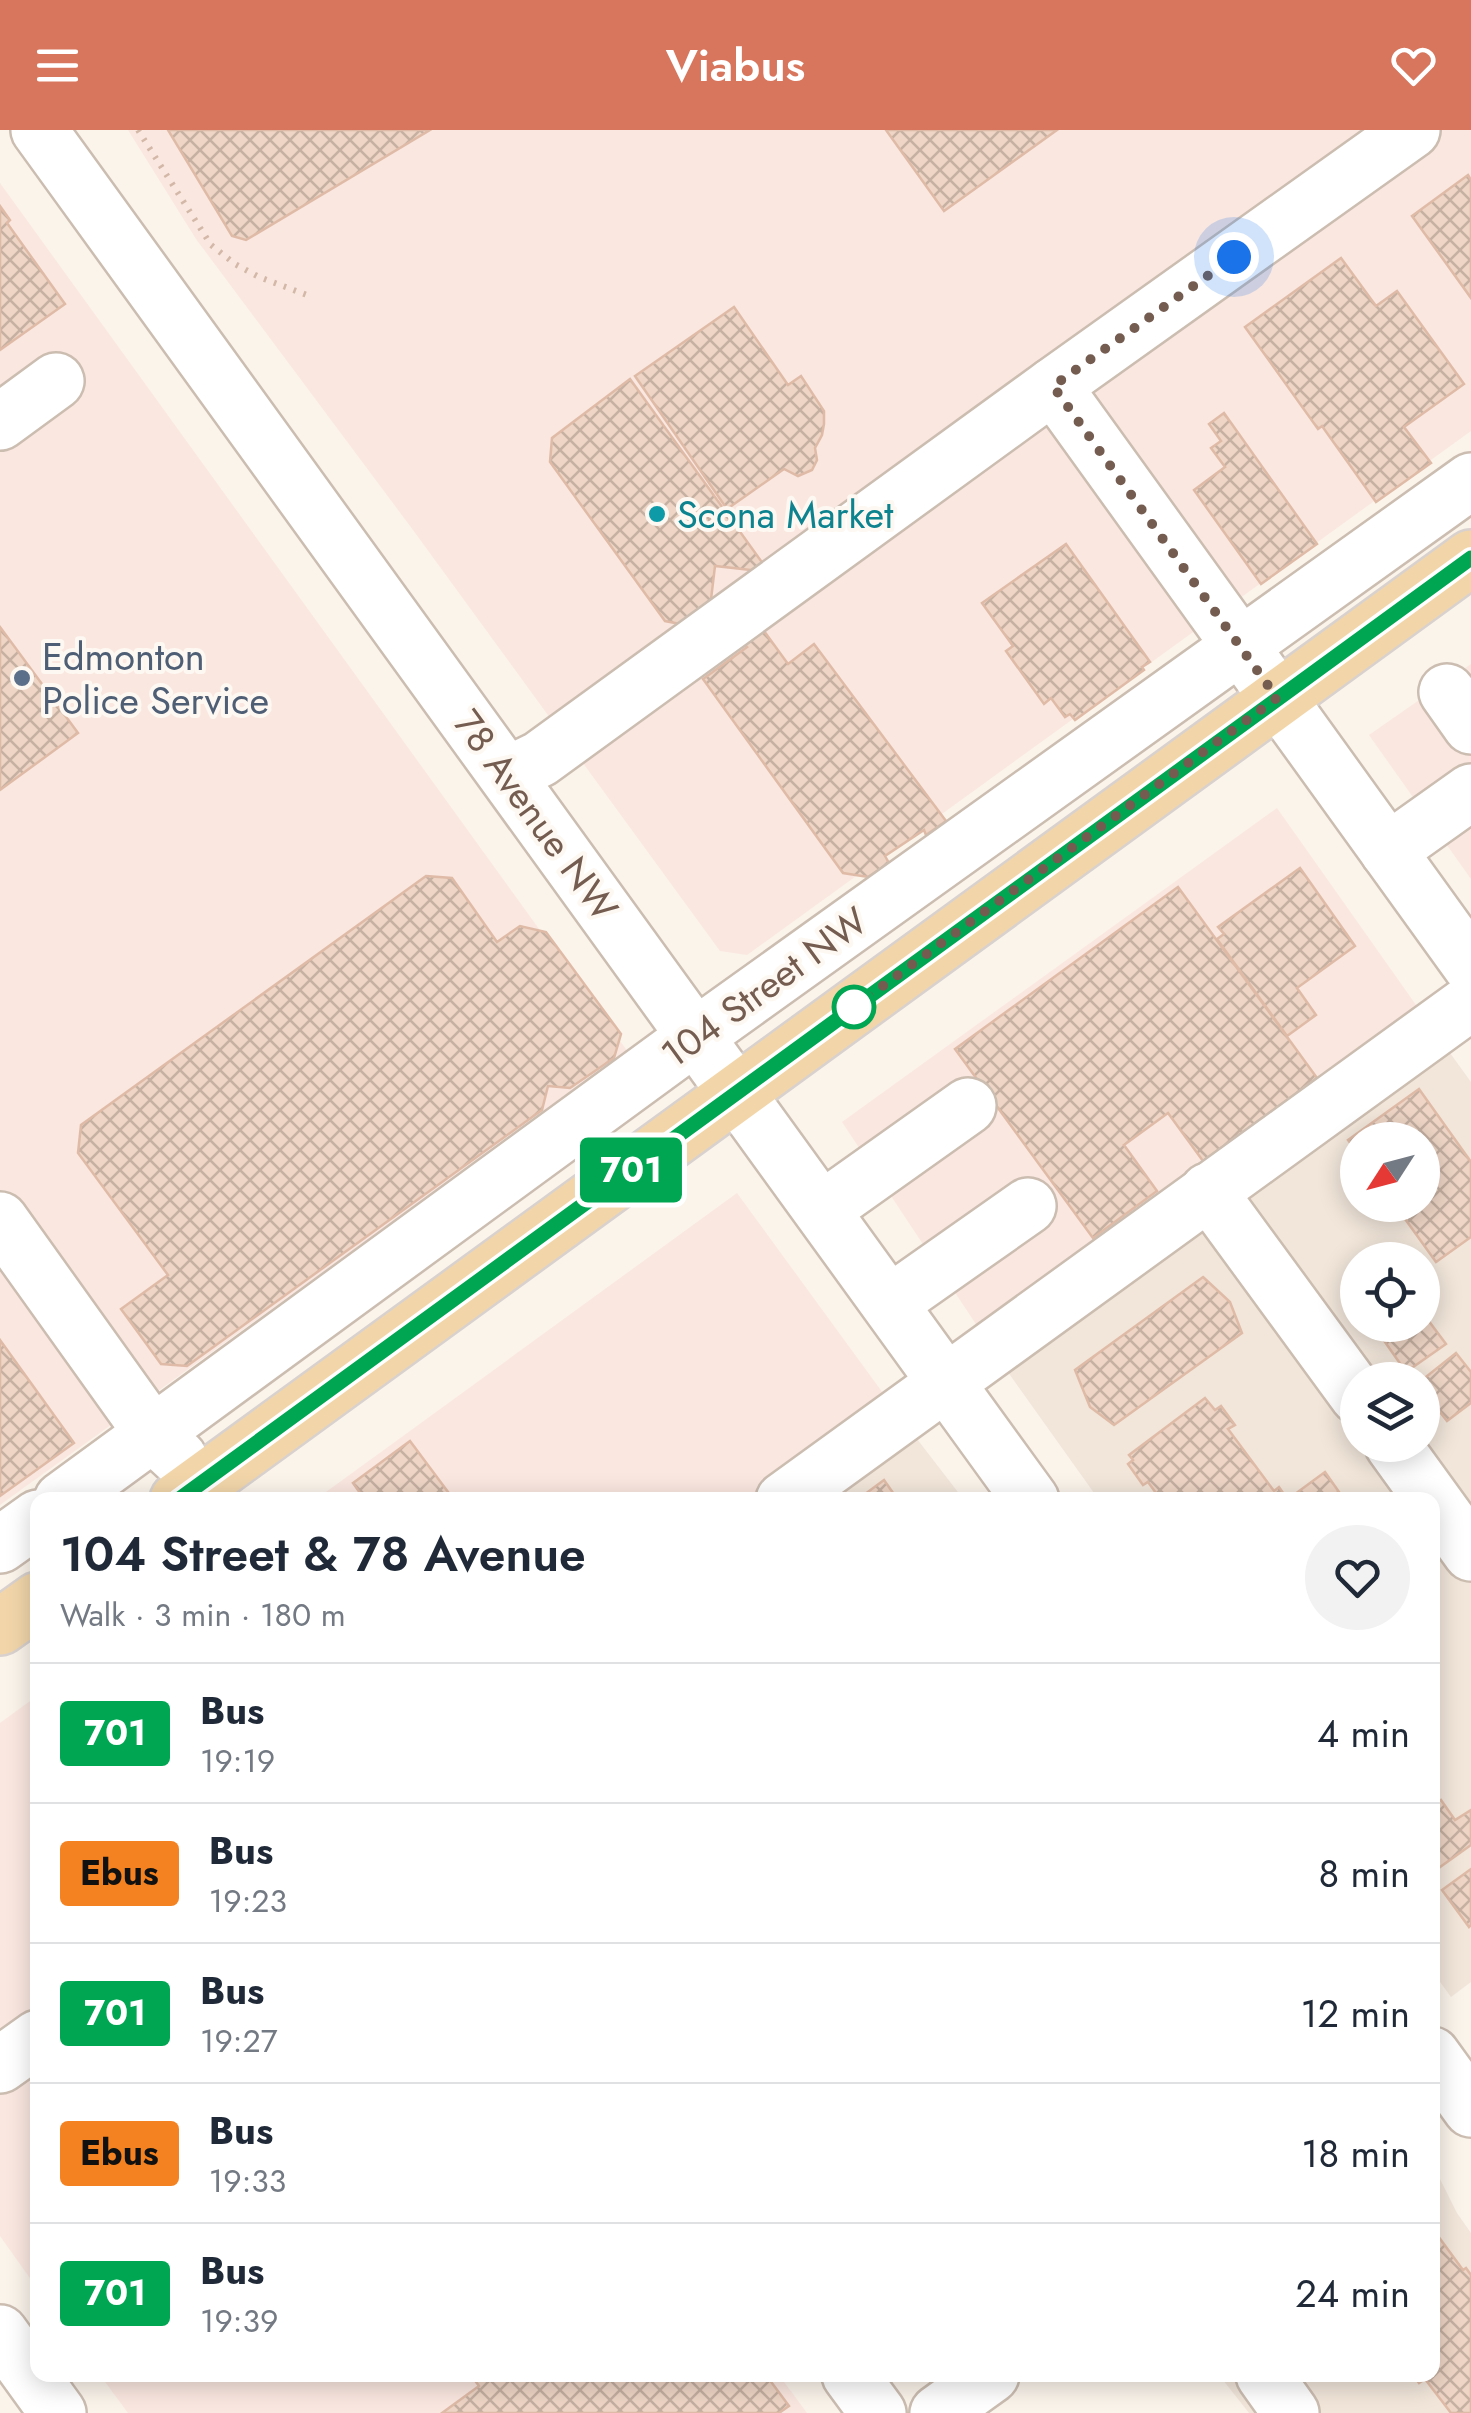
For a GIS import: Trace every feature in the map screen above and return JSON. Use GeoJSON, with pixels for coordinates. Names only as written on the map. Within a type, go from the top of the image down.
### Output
{"type":"FeatureCollection","features":[{"type":"Feature","properties":{"kind":"main road","name":"104 Street NW"},"geometry":{"type":"LineString","coordinates":[[203,1492],[738,1092],[1471,558]]}},
{"type":"Feature","properties":{"kind":"main road"},"geometry":{"type":"LineString","coordinates":[[0,1627],[30,1606]]}},
{"type":"Feature","properties":{"kind":"street","name":"78 Avenue NW"},"geometry":{"type":"LineString","coordinates":[[39,130],[1026,1492]]}},
{"type":"Feature","properties":{"kind":"street"},"geometry":{"type":"LineString","coordinates":[[507,775],[540,758],[1412,130]]}},
{"type":"Feature","properties":{"kind":"street"},"geometry":{"type":"LineString","coordinates":[[0,422],[56,381]]}},
{"type":"Feature","properties":{"kind":"street"},"geometry":{"type":"LineString","coordinates":[[1053,386],[1471,966]]}},
{"type":"Feature","properties":{"kind":"street","name":"104 Street NW"},"geometry":{"type":"LineString","coordinates":[[73,1492],[696,1036],[1471,481]]}},
{"type":"Feature","properties":{"kind":"street"},"geometry":{"type":"LineString","coordinates":[[1388,851],[1471,792]]}},
{"type":"Feature","properties":{"kind":"street"},"geometry":{"type":"LineString","coordinates":[[795,1492],[1471,1002]]}},
{"type":"Feature","properties":{"kind":"street"},"geometry":{"type":"LineString","coordinates":[[822,1210],[968,1106]]}},
{"type":"Feature","properties":{"kind":"street"},"geometry":{"type":"LineString","coordinates":[[1208,1191],[1340,1371]]}},
{"type":"Feature","properties":{"kind":"street"},"geometry":{"type":"LineString","coordinates":[[890,1304],[1028,1206]]}},
{"type":"Feature","properties":{"kind":"street"},"geometry":{"type":"LineString","coordinates":[[0,1220],[198,1492]]}},
{"type":"Feature","properties":{"kind":"street"},"geometry":{"type":"LineString","coordinates":[[1405,1462],[1427,1492]]}},
{"type":"Feature","properties":{"kind":"street"},"geometry":{"type":"LineString","coordinates":[[1440,1510],[1471,1553]]}},
{"type":"Feature","properties":{"kind":"street"},"geometry":{"type":"LineString","coordinates":[[0,1545],[30,1524]]}},
{"type":"Feature","properties":{"kind":"street"},"geometry":{"type":"LineString","coordinates":[[0,2065],[30,2044]]}},
{"type":"Feature","properties":{"kind":"street"},"geometry":{"type":"LineString","coordinates":[[1443,2050],[1471,2109]]}},
{"type":"Feature","properties":{"kind":"street"},"geometry":{"type":"LineString","coordinates":[[0,2333],[30,2374]]}},
{"type":"Feature","properties":{"kind":"street"},"geometry":{"type":"LineString","coordinates":[[36,2382],[58,2413]]}},
{"type":"Feature","properties":{"kind":"street"},"geometry":{"type":"LineString","coordinates":[[855,2382],[878,2413]]}},
{"type":"Feature","properties":{"kind":"street"},"geometry":{"type":"LineString","coordinates":[[938,2413],[981,2382]]}},
{"type":"Feature","properties":{"kind":"street"},"geometry":{"type":"LineString","coordinates":[[1269,2382],[1291,2413]]}},
{"type":"Feature","properties":{"kind":"path"},"geometry":{"type":"LineString","coordinates":[[138,130],[211,245],[259,277],[307,295]]}},
{"type":"Feature","properties":{"kind":"shaded area"},"geometry":{"type":"Polygon","coordinates":[[[128,130],[1471,130],[1471,431],[747,955],[720,951],[196,239],[128,130]]]}},
{"type":"Feature","properties":{"kind":"shaded area"},"geometry":{"type":"Polygon","coordinates":[[[0,183],[628,1052],[0,1505],[0,183]]]}},
{"type":"Feature","properties":{"kind":"shaded area"},"geometry":{"type":"Polygon","coordinates":[[[1471,664],[1471,879],[1369,735],[1471,664]]]}},
{"type":"Feature","properties":{"kind":"shaded area"},"geometry":{"type":"Polygon","coordinates":[[[1277,808],[1445,1046],[1005,1368],[842,1122],[1277,808]]]}},
{"type":"Feature","properties":{"kind":"shaded area"},"geometry":{"type":"Polygon","coordinates":[[[1445,1046],[1471,1082],[1471,1982],[1451,1997],[1440,1982],[1440,1492],[1093,1492],[1005,1368],[1340,1123],[1340,1222],[1440,1222],[1440,1122],[1341,1122],[1445,1046]]]}},
{"type":"Feature","properties":{"kind":"shaded area"},"geometry":{"type":"Polygon","coordinates":[[[737,1193],[907,1426],[828,1492],[326,1492],[737,1193]]]}},
{"type":"Feature","properties":{"kind":"shaded area"},"geometry":{"type":"Polygon","coordinates":[[[907,1426],[958,1492],[828,1492],[907,1426]]]}},
{"type":"Feature","properties":{"kind":"shaded area"},"geometry":{"type":"Polygon","coordinates":[[[30,1701],[30,2278],[0,2236],[0,1723],[30,1701]]]}},
{"type":"Feature","properties":{"kind":"shaded area"},"geometry":{"type":"Polygon","coordinates":[[[1440,2179],[1471,2233],[1471,2413],[1249,2413],[1225,2382],[1440,2382],[1440,2179]]]}},
{"type":"Feature","properties":{"kind":"shaded area"},"geometry":{"type":"Polygon","coordinates":[[[105,2382],[784,2382],[807,2413],[128,2413],[105,2382]]]}},
{"type":"Feature","properties":{"kind":"building"},"geometry":{"type":"Polygon","coordinates":[[[168,130],[430,130],[246,240],[232,236],[168,130]]]}},
{"type":"Feature","properties":{"kind":"building"},"geometry":{"type":"Polygon","coordinates":[[[886,130],[1057,130],[944,211],[886,130]]]}},
{"type":"Feature","properties":{"kind":"building"},"geometry":{"type":"Polygon","coordinates":[[[1468,175],[1471,180],[1471,298],[1412,216],[1468,175]]]}},
{"type":"Feature","properties":{"kind":"building"},"geometry":{"type":"Polygon","coordinates":[[[0,206],[10,220],[7,223],[65,304],[0,350],[0,206]]]}},
{"type":"Feature","properties":{"kind":"building"},"geometry":{"type":"Polygon","coordinates":[[[1341,258],[1376,306],[1397,291],[1464,384],[1404,427],[1431,463],[1376,502],[1245,327],[1341,258]]]}},
{"type":"Feature","properties":{"kind":"building"},"geometry":{"type":"Polygon","coordinates":[[[734,307],[788,385],[801,376],[824,411],[824,424],[812,470],[798,476],[784,469],[727,509],[635,376],[734,307]]]}},
{"type":"Feature","properties":{"kind":"building","name":"Scona Market"},"geometry":{"type":"Polygon","coordinates":[[[630,379],[769,572],[715,566],[710,608],[690,626],[665,621],[550,462],[552,438],[630,379]]]}},
{"type":"Feature","properties":{"kind":"building"},"geometry":{"type":"Polygon","coordinates":[[[1224,413],[1317,544],[1261,584],[1194,490],[1225,467],[1211,448],[1221,441],[1209,424],[1224,413]]]}},
{"type":"Feature","properties":{"kind":"building"},"geometry":{"type":"Polygon","coordinates":[[[1066,544],[1150,662],[1075,720],[1070,714],[1065,717],[1051,698],[1044,704],[1006,651],[1013,646],[982,603],[1066,544]]]}},
{"type":"Feature","properties":{"kind":"building"},"geometry":{"type":"Polygon","coordinates":[[[0,627],[78,733],[0,790],[0,627]]]}},
{"type":"Feature","properties":{"kind":"building"},"geometry":{"type":"Polygon","coordinates":[[[764,631],[788,664],[814,644],[946,821],[926,835],[924,830],[885,856],[889,863],[868,877],[843,873],[703,679],[764,631]]]}},
{"type":"Feature","properties":{"kind":"building"},"geometry":{"type":"Polygon","coordinates":[[[1300,868],[1355,946],[1297,988],[1316,1015],[1287,1036],[1217,939],[1224,934],[1218,927],[1300,868]]]}},
{"type":"Feature","properties":{"kind":"building"},"geometry":{"type":"Polygon","coordinates":[[[426,876],[452,878],[497,942],[520,926],[546,932],[621,1034],[614,1058],[570,1088],[548,1086],[542,1110],[187,1366],[161,1364],[121,1309],[168,1275],[78,1153],[81,1125],[426,876]]]}},
{"type":"Feature","properties":{"kind":"building"},"geometry":{"type":"Polygon","coordinates":[[[1178,887],[1317,1078],[1203,1161],[1168,1113],[1124,1145],[1157,1191],[1093,1238],[955,1049],[1178,887]]]}},
{"type":"Feature","properties":{"kind":"building"},"geometry":{"type":"Polygon","coordinates":[[[1419,1089],[1471,1162],[1471,1237],[1440,1259],[1440,1242],[1422,1242],[1407,1222],[1440,1222],[1440,1122],[1373,1122],[1419,1089]]]}},
{"type":"Feature","properties":{"kind":"building"},"geometry":{"type":"Polygon","coordinates":[[[1203,1277],[1230,1302],[1242,1333],[1114,1425],[1090,1407],[1075,1370],[1203,1277]]]}},
{"type":"Feature","properties":{"kind":"building"},"geometry":{"type":"Polygon","coordinates":[[[1440,1336],[1446,1344],[1420,1362],[1399,1362],[1385,1342],[1440,1342],[1440,1336]]]}},
{"type":"Feature","properties":{"kind":"building"},"geometry":{"type":"Polygon","coordinates":[[[0,1340],[74,1443],[0,1496],[0,1340]]]}},
{"type":"Feature","properties":{"kind":"building"},"geometry":{"type":"Polygon","coordinates":[[[1456,1353],[1471,1372],[1471,1403],[1447,1421],[1440,1412],[1440,1366],[1456,1353]]]}},
{"type":"Feature","properties":{"kind":"building"},"geometry":{"type":"Polygon","coordinates":[[[1205,1398],[1215,1410],[1221,1406],[1235,1425],[1228,1429],[1274,1491],[1279,1487],[1282,1492],[1155,1492],[1148,1482],[1143,1485],[1128,1464],[1133,1460],[1129,1455],[1205,1398]]]}},
{"type":"Feature","properties":{"kind":"building"},"geometry":{"type":"Polygon","coordinates":[[[410,1441],[448,1492],[359,1492],[353,1483],[410,1441]]]}},
{"type":"Feature","properties":{"kind":"building"},"geometry":{"type":"Polygon","coordinates":[[[1325,1472],[1339,1492],[1298,1492],[1325,1472]]]}},
{"type":"Feature","properties":{"kind":"building"},"geometry":{"type":"Polygon","coordinates":[[[884,1480],[892,1492],[868,1492],[884,1480]]]}},
{"type":"Feature","properties":{"kind":"building"},"geometry":{"type":"Polygon","coordinates":[[[1440,1801],[1455,1820],[1471,1810],[1471,1845],[1440,1867],[1440,1801]]]}},
{"type":"Feature","properties":{"kind":"building"},"geometry":{"type":"Polygon","coordinates":[[[1471,1869],[1471,1925],[1469,1927],[1442,1890],[1471,1869]]]}},
{"type":"Feature","properties":{"kind":"building"},"geometry":{"type":"Polygon","coordinates":[[[1440,2239],[1471,2275],[1471,2413],[1451,2413],[1427,2382],[1440,2382],[1440,2239]]]}},
{"type":"Feature","properties":{"kind":"building"},"geometry":{"type":"Polygon","coordinates":[[[476,2382],[771,2382],[789,2406],[779,2413],[442,2413],[479,2386],[476,2382]]]}},
{"type":"Feature","properties":{"kind":"bus line","name":"701"},"geometry":{"type":"LineString","coordinates":[[189,1492],[1471,558]]}},
{"type":"Feature","properties":{"kind":"place","name":"Scona Market"},"geometry":{"type":"Point","coordinates":[657,514]}},
{"type":"Feature","properties":{"kind":"place","name":"Edmonton Police Service"},"geometry":{"type":"Point","coordinates":[22,678]}},
{"type":"Feature","properties":{"kind":"route"},"geometry":{"type":"LineString","coordinates":[[854,1007],[1277,698],[1053,386],[1234,257]]}}]}
